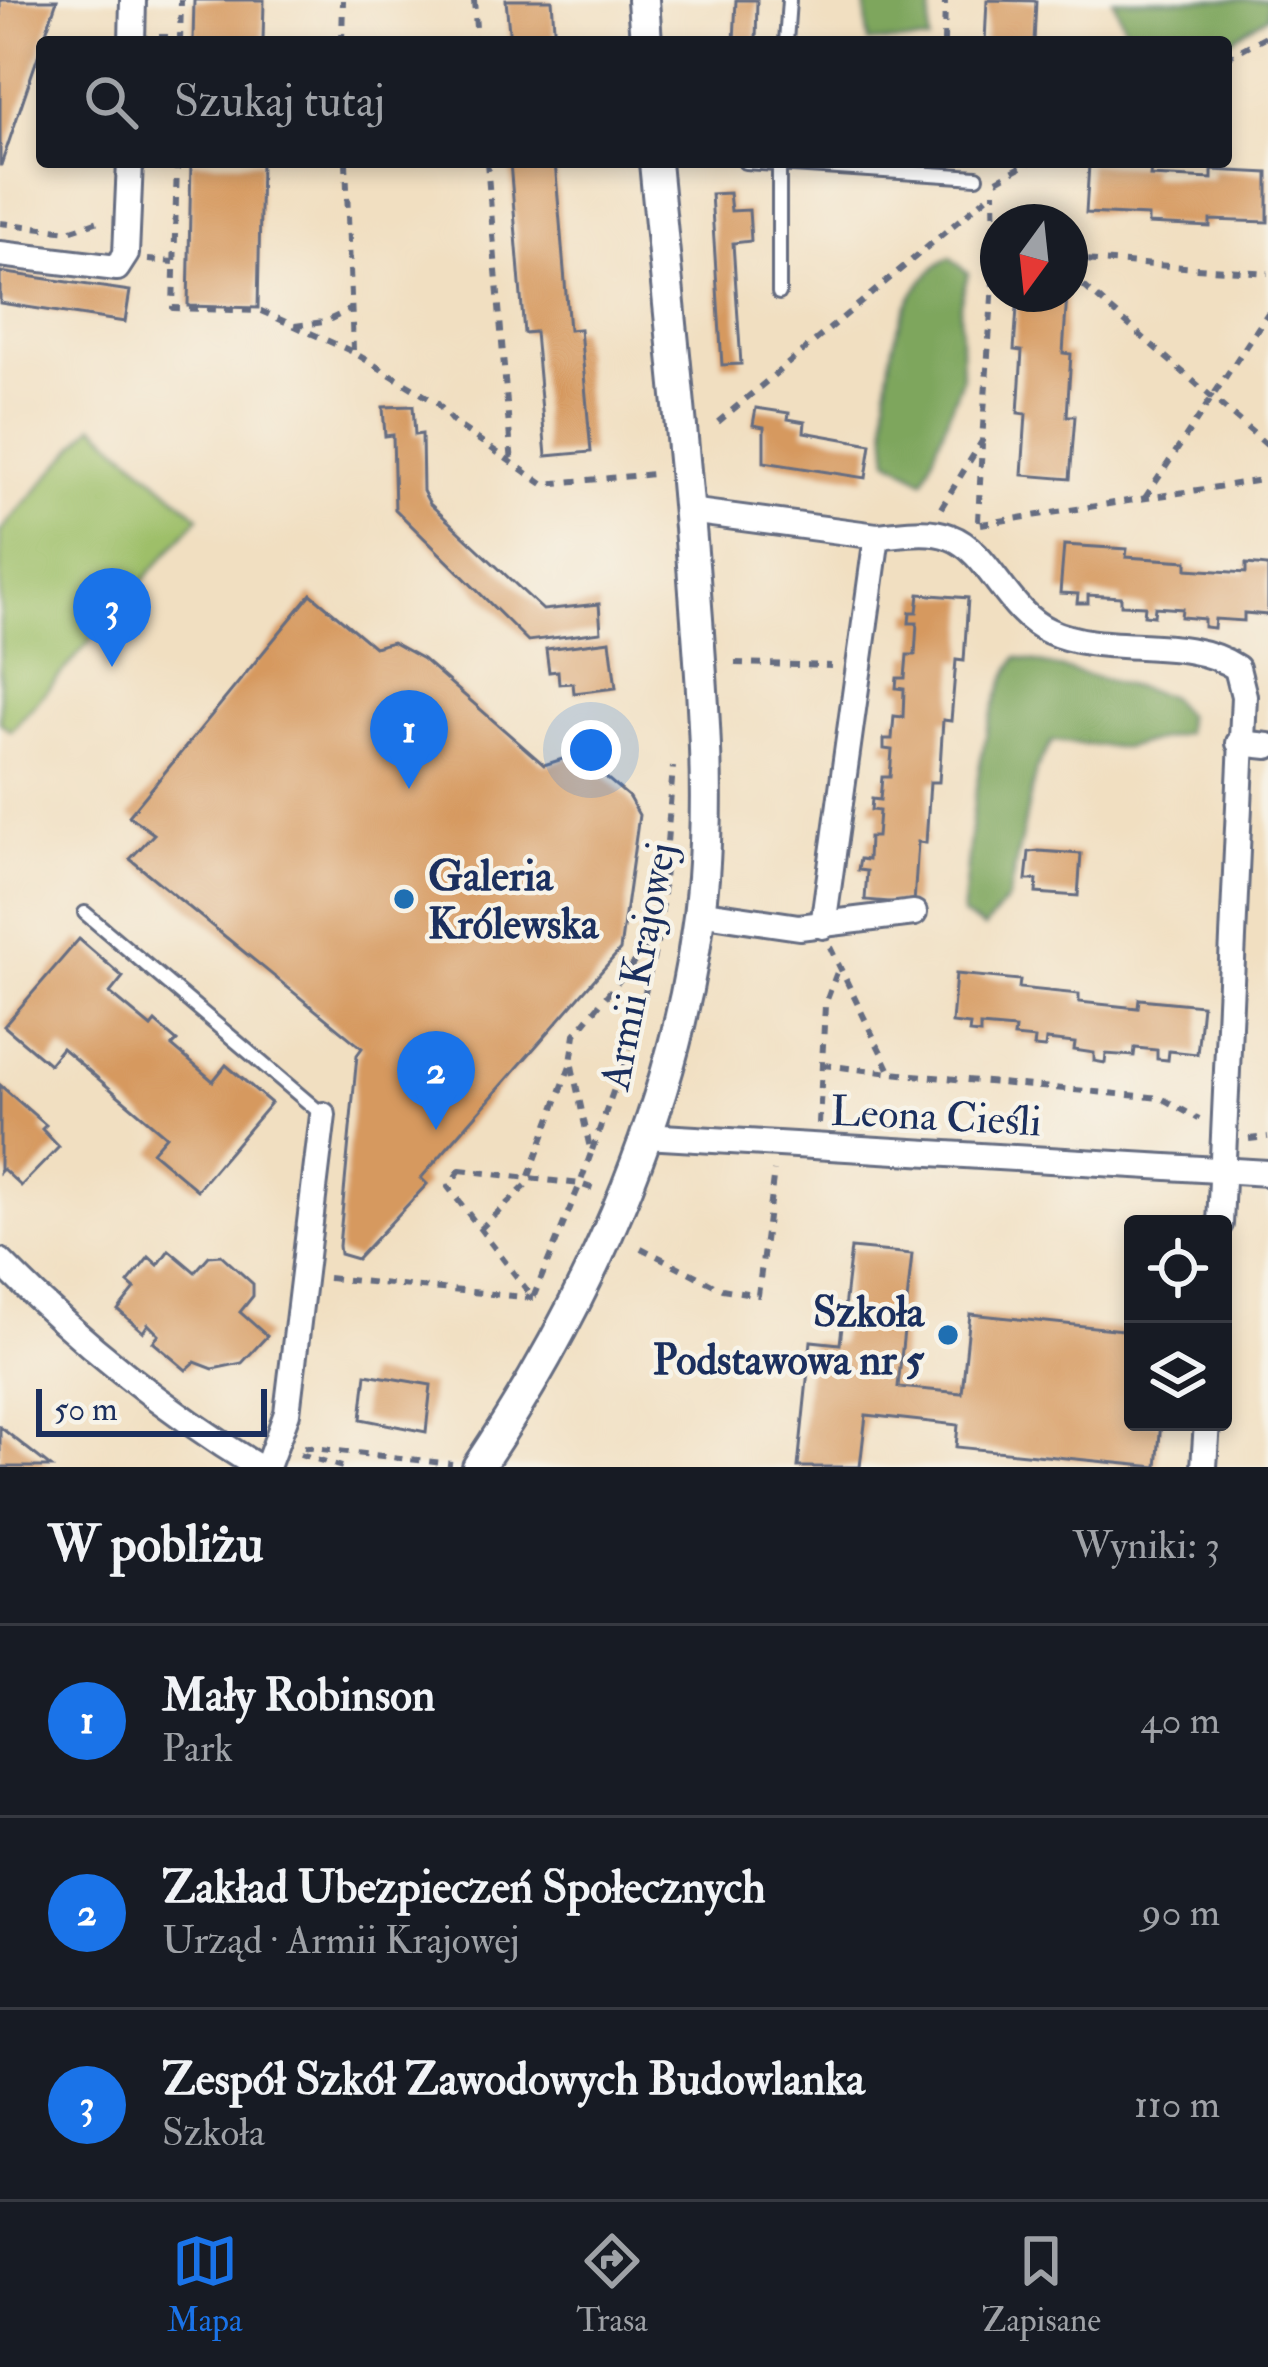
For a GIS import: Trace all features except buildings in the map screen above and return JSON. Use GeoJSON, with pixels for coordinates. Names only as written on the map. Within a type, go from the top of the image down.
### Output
{"type":"FeatureCollection","features":[{"type":"Feature","properties":{"kind":"street"},"geometry":{"type":"LineString","coordinates":[[133,0],[133,36]]}},
{"type":"Feature","properties":{"kind":"street"},"geometry":{"type":"LineString","coordinates":[[643,0],[646,36]]}},
{"type":"Feature","properties":{"kind":"street"},"geometry":{"type":"LineString","coordinates":[[0,254],[117,268],[126,254],[130,168]]}},
{"type":"Feature","properties":{"kind":"street","name":"Armii Krajowej"},"geometry":{"type":"LineString","coordinates":[[466,1466],[528,1391],[645,1136],[669,1066],[698,912],[709,772],[656,168]]}},
{"type":"Feature","properties":{"kind":"street"},"geometry":{"type":"LineString","coordinates":[[689,511],[877,536],[927,532],[952,537],[970,549],[1025,617],[1043,629],[1061,636],[1211,657],[1237,668],[1244,696],[1220,1215]]}},
{"type":"Feature","properties":{"kind":"street"},"geometry":{"type":"LineString","coordinates":[[823,926],[877,536]]}},
{"type":"Feature","properties":{"kind":"street"},"geometry":{"type":"LineString","coordinates":[[1239,743],[1268,746]]}},
{"type":"Feature","properties":{"kind":"street"},"geometry":{"type":"LineString","coordinates":[[698,912],[823,926],[914,913]]}},
{"type":"Feature","properties":{"kind":"street"},"geometry":{"type":"LineString","coordinates":[[0,1261],[94,1353],[173,1414],[263,1467],[286,1414],[323,1115]]}},
{"type":"Feature","properties":{"kind":"street","name":"Leona Cieśli"},"geometry":{"type":"LineString","coordinates":[[645,1136],[1268,1173]]}},
{"type":"Feature","properties":{"kind":"street"},"geometry":{"type":"LineString","coordinates":[[1204,1467],[1206,1431]]}},
{"type":"Feature","properties":{"kind":"lane"},"geometry":{"type":"LineString","coordinates":[[786,36],[789,0]]}},
{"type":"Feature","properties":{"kind":"lane"},"geometry":{"type":"LineString","coordinates":[[779,168],[779,292]]}},
{"type":"Feature","properties":{"kind":"lane"},"geometry":{"type":"LineString","coordinates":[[858,168],[977,177]]}},
{"type":"Feature","properties":{"kind":"lane"},"geometry":{"type":"LineString","coordinates":[[85,913],[323,1115]]}},
{"type":"Feature","properties":{"kind":"path"},"geometry":{"type":"LineString","coordinates":[[180,36],[181,0]]}},
{"type":"Feature","properties":{"kind":"path"},"geometry":{"type":"LineString","coordinates":[[342,36],[343,0]]}},
{"type":"Feature","properties":{"kind":"path"},"geometry":{"type":"LineString","coordinates":[[474,0],[477,36]]}},
{"type":"Feature","properties":{"kind":"path"},"geometry":{"type":"LineString","coordinates":[[944,36],[945,0]]}},
{"type":"Feature","properties":{"kind":"path"},"geometry":{"type":"LineString","coordinates":[[1232,55],[1268,35]]}},
{"type":"Feature","properties":{"kind":"path"},"geometry":{"type":"LineString","coordinates":[[177,168],[173,308],[261,311],[353,352],[437,403],[453,422],[543,484],[654,476],[654,460]]}},
{"type":"Feature","properties":{"kind":"path"},"geometry":{"type":"LineString","coordinates":[[346,168],[353,352]]}},
{"type":"Feature","properties":{"kind":"path"},"geometry":{"type":"LineString","coordinates":[[487,168],[512,464]]}},
{"type":"Feature","properties":{"kind":"path"},"geometry":{"type":"LineString","coordinates":[[995,204],[992,182],[1019,168]]}},
{"type":"Feature","properties":{"kind":"path"},"geometry":{"type":"LineString","coordinates":[[718,422],[994,191]]}},
{"type":"Feature","properties":{"kind":"path"},"geometry":{"type":"LineString","coordinates":[[0,223],[86,230],[98,224],[111,206]]}},
{"type":"Feature","properties":{"kind":"path"},"geometry":{"type":"LineString","coordinates":[[1088,260],[1268,273]]}},
{"type":"Feature","properties":{"kind":"path"},"geometry":{"type":"LineString","coordinates":[[1088,290],[1268,446]]}},
{"type":"Feature","properties":{"kind":"path"},"geometry":{"type":"LineString","coordinates":[[295,326],[324,322],[352,309]]}},
{"type":"Feature","properties":{"kind":"path"},"geometry":{"type":"LineString","coordinates":[[978,524],[992,312]]}},
{"type":"Feature","properties":{"kind":"path"},"geometry":{"type":"LineString","coordinates":[[1144,498],[1268,313]]}},
{"type":"Feature","properties":{"kind":"path"},"geometry":{"type":"LineString","coordinates":[[927,532],[982,441]]}},
{"type":"Feature","properties":{"kind":"path"},"geometry":{"type":"LineString","coordinates":[[927,532],[1268,479]]}},
{"type":"Feature","properties":{"kind":"path"},"geometry":{"type":"LineString","coordinates":[[735,663],[859,667]]}},
{"type":"Feature","properties":{"kind":"path"},"geometry":{"type":"LineString","coordinates":[[533,1298],[637,1024],[660,931],[673,760]]}},
{"type":"Feature","properties":{"kind":"path"},"geometry":{"type":"LineString","coordinates":[[823,926],[838,969],[891,1073]]}},
{"type":"Feature","properties":{"kind":"path"},"geometry":{"type":"LineString","coordinates":[[480,1229],[532,1177],[571,1063],[575,1034],[660,931]]}},
{"type":"Feature","properties":{"kind":"path"},"geometry":{"type":"LineString","coordinates":[[819,1128],[825,1005],[838,969]]}},
{"type":"Feature","properties":{"kind":"path"},"geometry":{"type":"LineString","coordinates":[[571,1063],[591,1154]]}},
{"type":"Feature","properties":{"kind":"path"},"geometry":{"type":"LineString","coordinates":[[822,1065],[1161,1098],[1224,1133]]}},
{"type":"Feature","properties":{"kind":"path"},"geometry":{"type":"LineString","coordinates":[[533,1298],[448,1187],[460,1170],[580,1184],[608,1194]]}},
{"type":"Feature","properties":{"kind":"path"},"geometry":{"type":"LineString","coordinates":[[641,1248],[722,1289],[758,1294],[774,1172]]}},
{"type":"Feature","properties":{"kind":"path"},"geometry":{"type":"LineString","coordinates":[[303,1275],[533,1298]]}},
{"type":"Feature","properties":{"kind":"path"},"geometry":{"type":"LineString","coordinates":[[341,1467],[296,1453],[304,1447],[466,1466]]}},
{"type":"Feature","properties":{"kind":"green space"},"geometry":{"type":"Polygon","coordinates":[[[865,0],[931,0],[929,36],[868,36],[865,0]]]}},
{"type":"Feature","properties":{"kind":"green space"},"geometry":{"type":"Polygon","coordinates":[[[1113,0],[1268,0],[1268,16],[1232,39],[1129,36],[1113,0]]]}},
{"type":"Feature","properties":{"kind":"green space"},"geometry":{"type":"Polygon","coordinates":[[[950,257],[968,274],[960,304],[962,378],[924,480],[889,459],[888,376],[901,320],[913,295],[929,273],[950,257]]]}},
{"type":"Feature","properties":{"kind":"green space"},"geometry":{"type":"Polygon","coordinates":[[[94,425],[199,517],[11,731],[0,722],[0,532],[94,425]]]}},
{"type":"Feature","properties":{"kind":"green space"},"geometry":{"type":"Polygon","coordinates":[[[1017,657],[1168,696],[1186,716],[1185,733],[1124,748],[1052,741],[1036,770],[1008,899],[984,928],[962,915],[972,816],[992,713],[1017,657]]]}},
{"type":"Feature","properties":{"kind":"place","name":"Zespół Szkół Zawodowych Budowlanka"},"geometry":{"type":"Point","coordinates":[112,667]}},
{"type":"Feature","properties":{"kind":"place","name":"Mały Robinson"},"geometry":{"type":"Point","coordinates":[409,789]}},
{"type":"Feature","properties":{"kind":"place","name":"Galeria Królewska"},"geometry":{"type":"Point","coordinates":[404,899]}},
{"type":"Feature","properties":{"kind":"place","name":"Zakład Ubezpieczeń Społecznych"},"geometry":{"type":"Point","coordinates":[436,1130]}},
{"type":"Feature","properties":{"kind":"place","name":"Szkoła Podstawowa nr 5"},"geometry":{"type":"Point","coordinates":[948,1335]}}]}
